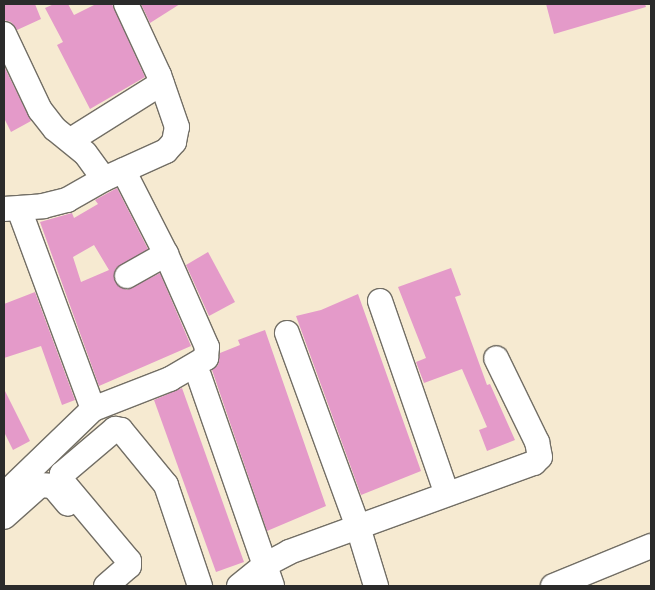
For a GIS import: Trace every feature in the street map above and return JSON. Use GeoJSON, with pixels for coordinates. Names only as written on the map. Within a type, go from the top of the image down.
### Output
{"type":"FeatureCollection","features":[{"type":"Feature","properties":{"kind":"street"},"geometry":{"type":"LineString","coordinates":[[93,409],[11,209],[67,200],[113,174],[166,151],[174,142],[177,127],[162,83],[126,4]]}},
{"type":"Feature","properties":{"kind":"street"},"geometry":{"type":"LineString","coordinates":[[4,34],[40,110],[55,128],[113,174],[166,254],[207,347],[206,358],[170,379],[93,409],[4,495]]}},
{"type":"Feature","properties":{"kind":"street"},"geometry":{"type":"LineString","coordinates":[[71,140],[162,83]]}},
{"type":"Feature","properties":{"kind":"street"},"geometry":{"type":"LineString","coordinates":[[127,276],[166,254]]}},
{"type":"Feature","properties":{"kind":"street"},"geometry":{"type":"LineString","coordinates":[[380,301],[447,494]]}},
{"type":"Feature","properties":{"kind":"street"},"geometry":{"type":"LineString","coordinates":[[287,333],[358,527],[376,586]]}},
{"type":"Feature","properties":{"kind":"street"},"geometry":{"type":"LineString","coordinates":[[239,586],[269,576],[289,552],[528,466],[540,457],[537,442],[496,358]]}},
{"type":"Feature","properties":{"kind":"street"},"geometry":{"type":"LineString","coordinates":[[199,376],[269,576]]}},
{"type":"Feature","properties":{"kind":"street"},"geometry":{"type":"LineString","coordinates":[[106,586],[129,566],[129,561],[61,480],[62,474],[115,428],[121,430],[166,485],[200,586]]}},
{"type":"Feature","properties":{"kind":"street"},"geometry":{"type":"LineString","coordinates":[[4,517],[40,485],[52,486],[113,556],[114,566],[92,586]]}},
{"type":"Feature","properties":{"kind":"street"},"geometry":{"type":"LineString","coordinates":[[553,586],[651,546]]}},
{"type":"Feature","properties":{"kind":"building"},"geometry":{"type":"Polygon","coordinates":[[[35,4],[41,19],[17,30],[11,22],[4,20],[4,5],[35,4]]]}},
{"type":"Feature","properties":{"kind":"building"},"geometry":{"type":"Polygon","coordinates":[[[54,4],[68,4],[74,15],[96,4],[112,4],[145,77],[90,109],[57,45],[63,42],[45,8],[54,4]]]}},
{"type":"Feature","properties":{"kind":"building"},"geometry":{"type":"Polygon","coordinates":[[[141,4],[180,4],[150,23],[141,4]]]}},
{"type":"Feature","properties":{"kind":"building"},"geometry":{"type":"Polygon","coordinates":[[[546,4],[645,4],[646,7],[554,34],[546,4]]]}},
{"type":"Feature","properties":{"kind":"building"},"geometry":{"type":"Polygon","coordinates":[[[4,66],[31,121],[11,132],[4,118],[4,66]]]}},
{"type":"Feature","properties":{"kind":"building"},"geometry":{"type":"Polygon","coordinates":[[[117,188],[148,249],[115,269],[115,282],[127,290],[160,273],[191,346],[99,386],[40,222],[72,213],[74,218],[98,204],[95,200],[117,188]],[[94,245],[73,257],[81,282],[109,270],[94,245]]]}},
{"type":"Feature","properties":{"kind":"building"},"geometry":{"type":"Polygon","coordinates":[[[208,252],[235,302],[209,316],[186,265],[208,252]]]}},
{"type":"Feature","properties":{"kind":"building"},"geometry":{"type":"Polygon","coordinates":[[[451,268],[461,295],[455,297],[487,385],[490,384],[515,440],[487,451],[479,430],[487,427],[462,369],[424,383],[416,362],[426,358],[398,287],[451,268]]]}},
{"type":"Feature","properties":{"kind":"building"},"geometry":{"type":"Polygon","coordinates":[[[35,292],[75,400],[62,405],[41,346],[4,358],[4,304],[35,292]]]}},
{"type":"Feature","properties":{"kind":"building"},"geometry":{"type":"Polygon","coordinates":[[[358,294],[421,471],[361,495],[296,316],[321,310],[358,294]]]}},
{"type":"Feature","properties":{"kind":"building"},"geometry":{"type":"Polygon","coordinates":[[[265,330],[326,506],[267,531],[212,370],[218,365],[220,353],[240,345],[238,340],[265,330]]]}},
{"type":"Feature","properties":{"kind":"building"},"geometry":{"type":"Polygon","coordinates":[[[182,388],[244,562],[216,572],[154,400],[182,388]]]}},
{"type":"Feature","properties":{"kind":"building"},"geometry":{"type":"Polygon","coordinates":[[[4,389],[30,441],[13,450],[4,432],[4,389]]]}}]}
